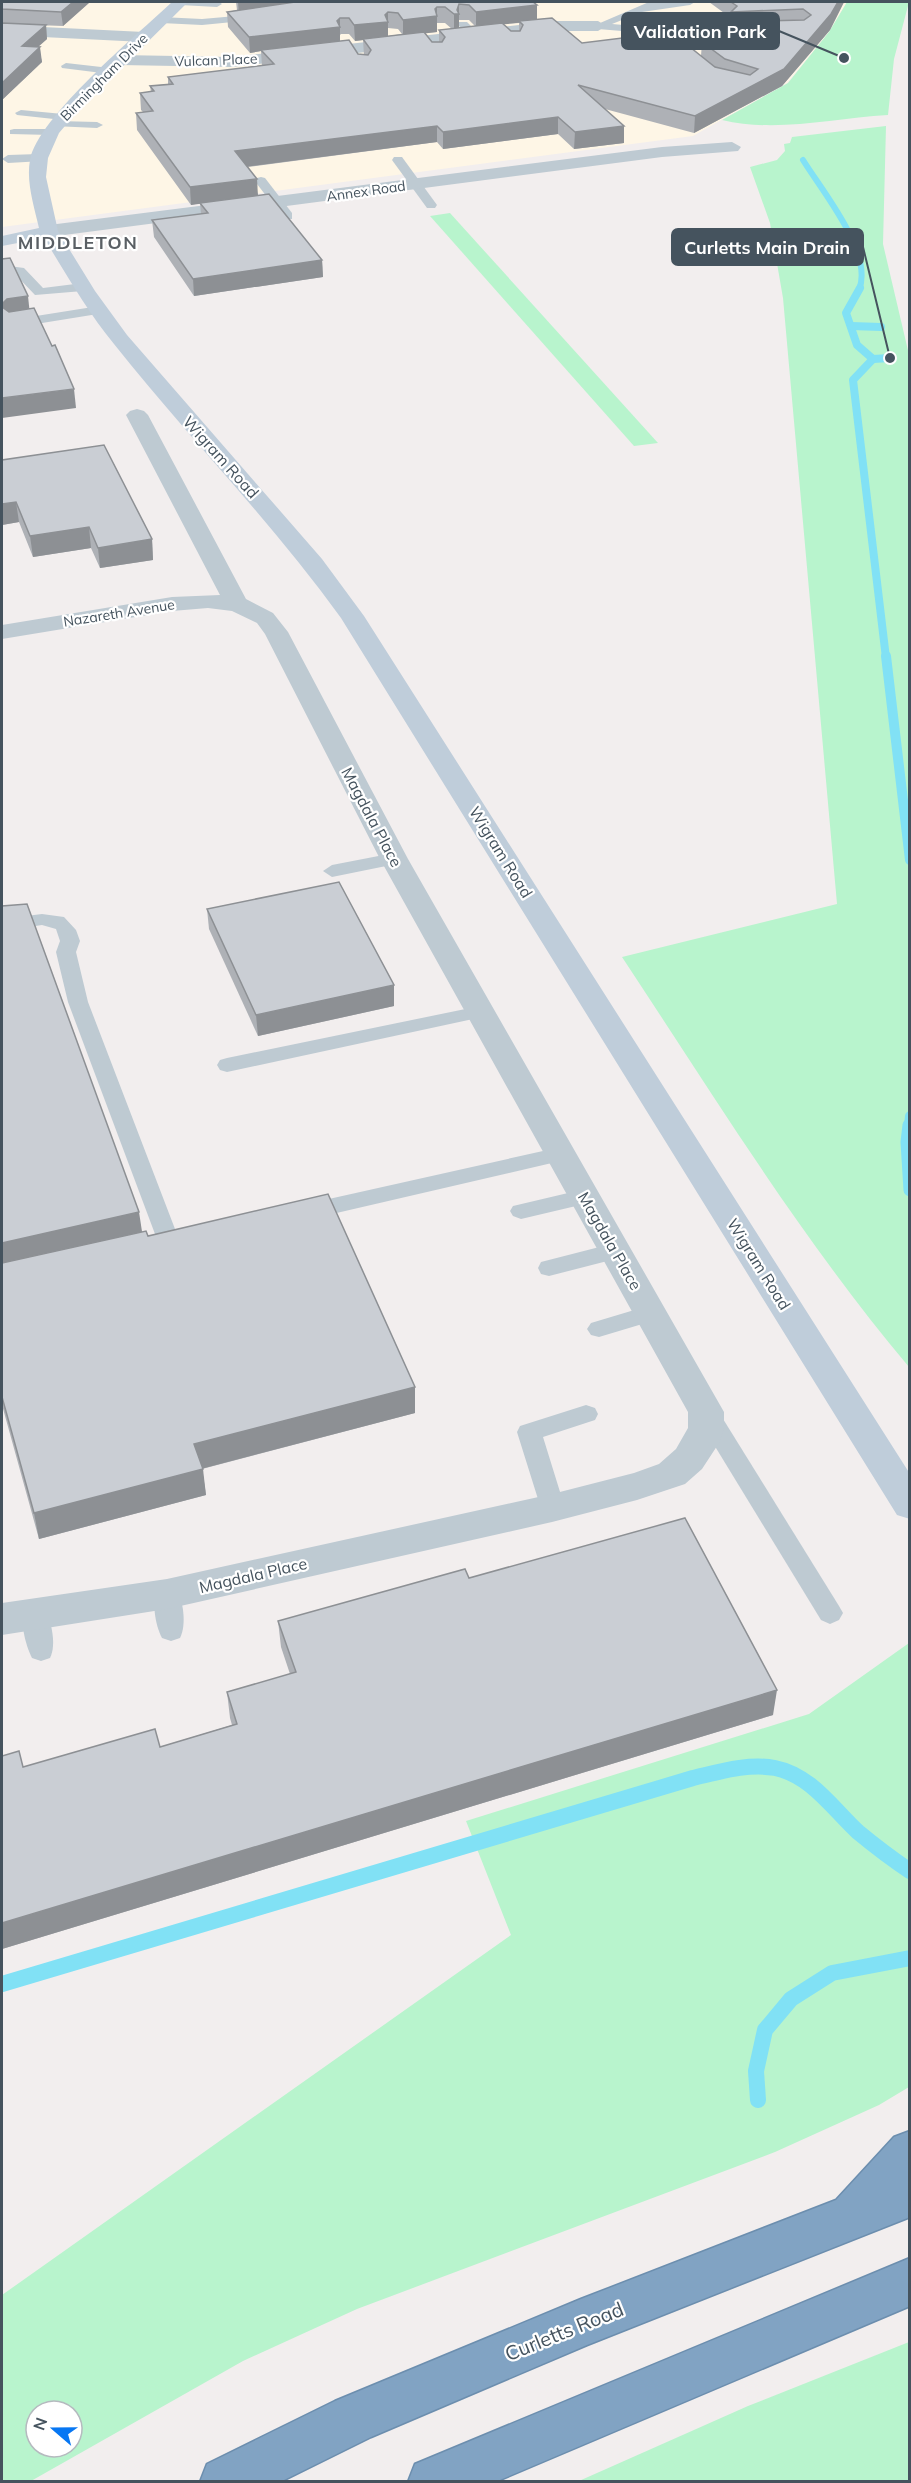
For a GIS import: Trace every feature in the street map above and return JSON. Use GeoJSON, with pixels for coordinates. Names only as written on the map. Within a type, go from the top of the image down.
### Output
{"type":"FeatureCollection","features":[{"type":"Feature","properties":{"kind":"highway"},"geometry":{"type":"LineString","coordinates":[[847,2219],[909,2153]]}},
{"type":"Feature","properties":{"kind":"highway","name":"Curletts Road"},"geometry":{"type":"LineString","coordinates":[[225,2481],[353,2419],[407,2396],[580,2324],[909,2194]]}},
{"type":"Feature","properties":{"kind":"highway"},"geometry":{"type":"LineString","coordinates":[[433,2481],[909,2282]]}},
{"type":"Feature","properties":{"kind":"main road","name":"Birmingham Drive"},"geometry":{"type":"LineString","coordinates":[[49,231],[37,177],[39,158],[57,124],[180,2]]}},
{"type":"Feature","properties":{"kind":"main road","name":"Annex Road"},"geometry":{"type":"LineString","coordinates":[[2,241],[49,231]]}},
{"type":"Feature","properties":{"kind":"main road","name":"Wigram Road"},"geometry":{"type":"LineString","coordinates":[[49,231],[99,310],[165,393],[314,564],[352,616],[909,1505]]}},
{"type":"Feature","properties":{"kind":"street","name":"Vulcan Place"},"geometry":{"type":"LineString","coordinates":[[115,65],[218,67],[352,48],[397,38],[426,41],[446,32],[468,30],[503,32],[549,21],[597,26]]}},
{"type":"Feature","properties":{"kind":"street"},"geometry":{"type":"LineString","coordinates":[[2,30],[152,29]]}},
{"type":"Feature","properties":{"kind":"street","name":"Annex Road"},"geometry":{"type":"LineString","coordinates":[[49,231],[283,210],[416,184],[662,152],[732,147]]}},
{"type":"Feature","properties":{"kind":"street"},"geometry":{"type":"LineString","coordinates":[[137,415],[237,604]]}},
{"type":"Feature","properties":{"kind":"street","name":"Nazareth Avenue"},"geometry":{"type":"LineString","coordinates":[[2,632],[190,602],[237,604]]}},
{"type":"Feature","properties":{"kind":"street","name":"Magdala Place"},"geometry":{"type":"LineString","coordinates":[[2,1619],[167,1594],[552,1508],[672,1474],[689,1459],[701,1443],[706,1428],[706,1412],[394,859],[276,632],[265,618],[237,604]]}},
{"type":"Feature","properties":{"kind":"lane"},"geometry":{"type":"LineString","coordinates":[[180,2],[217,4]]}},
{"type":"Feature","properties":{"kind":"lane"},"geometry":{"type":"LineString","coordinates":[[597,26],[657,2]]}},
{"type":"Feature","properties":{"kind":"lane"},"geometry":{"type":"LineString","coordinates":[[634,10],[690,2]]}},
{"type":"Feature","properties":{"kind":"lane"},"geometry":{"type":"LineString","coordinates":[[152,29],[270,16]]}},
{"type":"Feature","properties":{"kind":"lane"},"geometry":{"type":"LineString","coordinates":[[597,26],[693,34],[752,31]]}},
{"type":"Feature","properties":{"kind":"lane"},"geometry":{"type":"LineString","coordinates":[[152,29],[188,33]]}},
{"type":"Feature","properties":{"kind":"lane"},"geometry":{"type":"LineString","coordinates":[[503,32],[516,43]]}},
{"type":"Feature","properties":{"kind":"lane"},"geometry":{"type":"LineString","coordinates":[[426,41],[438,54]]}},
{"type":"Feature","properties":{"kind":"lane"},"geometry":{"type":"LineString","coordinates":[[66,66],[115,65]]}},
{"type":"Feature","properties":{"kind":"lane"},"geometry":{"type":"LineString","coordinates":[[21,113],[57,124]]}},
{"type":"Feature","properties":{"kind":"lane"},"geometry":{"type":"LineString","coordinates":[[14,132],[57,124],[97,125]]}},
{"type":"Feature","properties":{"kind":"lane"},"geometry":{"type":"LineString","coordinates":[[8,159],[39,158]]}},
{"type":"Feature","properties":{"kind":"lane"},"geometry":{"type":"LineString","coordinates":[[398,160],[431,205]]}},
{"type":"Feature","properties":{"kind":"lane"},"geometry":{"type":"LineString","coordinates":[[261,181],[283,210]]}},
{"type":"Feature","properties":{"kind":"lane"},"geometry":{"type":"LineString","coordinates":[[2,269],[19,271],[40,292],[83,287]]}},
{"type":"Feature","properties":{"kind":"lane"},"geometry":{"type":"LineString","coordinates":[[11,324],[99,310]]}},
{"type":"Feature","properties":{"kind":"lane"},"geometry":{"type":"LineString","coordinates":[[332,871],[394,859]]}},
{"type":"Feature","properties":{"kind":"lane"},"geometry":{"type":"LineString","coordinates":[[2,925],[27,920],[59,922],[64,926],[70,941],[66,952],[78,1002],[170,1242]]}},
{"type":"Feature","properties":{"kind":"lane"},"geometry":{"type":"LineString","coordinates":[[227,1065],[480,1012]]}},
{"type":"Feature","properties":{"kind":"lane"},"geometry":{"type":"LineString","coordinates":[[285,1216],[561,1154]]}},
{"type":"Feature","properties":{"kind":"lane"},"geometry":{"type":"LineString","coordinates":[[521,1211],[585,1197]]}},
{"type":"Feature","properties":{"kind":"lane"},"geometry":{"type":"LineString","coordinates":[[147,1247],[193,1237]]}},
{"type":"Feature","properties":{"kind":"lane"},"geometry":{"type":"LineString","coordinates":[[549,1268],[615,1251]]}},
{"type":"Feature","properties":{"kind":"lane"},"geometry":{"type":"LineString","coordinates":[[599,1329],[651,1313]]}},
{"type":"Feature","properties":{"kind":"lane"},"geometry":{"type":"LineString","coordinates":[[706,1412],[830,1613]]}},
{"type":"Feature","properties":{"kind":"lane"},"geometry":{"type":"LineString","coordinates":[[552,1508],[529,1432],[586,1414]]}},
{"type":"Feature","properties":{"kind":"lane"},"geometry":{"type":"LineString","coordinates":[[167,1594],[171,1630]]}},
{"type":"Feature","properties":{"kind":"lane"},"geometry":{"type":"LineString","coordinates":[[35,1614],[41,1650]]}},
{"type":"Feature","properties":{"kind":"shaded area"},"geometry":{"type":"Polygon","coordinates":[[[2,2],[847,2],[829,32],[787,83],[693,136],[2,227],[2,2]]]}},
{"type":"Feature","properties":{"kind":"green space"},"geometry":{"type":"Polygon","coordinates":[[[847,2],[909,2],[894,59],[888,115],[784,125],[743,124],[722,120],[788,83],[829,32],[847,2]]]}},
{"type":"Feature","properties":{"kind":"green space"},"geometry":{"type":"Polygon","coordinates":[[[886,126],[883,244],[910,359],[909,1367],[870,1319],[795,1218],[622,957],[837,904],[783,298],[770,223],[750,167],[777,160],[785,151],[784,144],[790,143],[792,137],[886,126]]]}},
{"type":"Feature","properties":{"kind":"green space"},"geometry":{"type":"Polygon","coordinates":[[[450,213],[658,443],[634,446],[430,216],[450,213]]]}},
{"type":"Feature","properties":{"kind":"green space"},"geometry":{"type":"Polygon","coordinates":[[[909,1643],[909,2087],[879,2105],[775,2152],[357,2309],[243,2361],[84,2451],[84,2399],[24,2399],[24,2459],[70,2459],[31,2481],[2,2481],[2,2295],[511,1935],[466,1821],[809,1714],[909,1643]]]}},
{"type":"Feature","properties":{"kind":"green space"},"geometry":{"type":"Polygon","coordinates":[[[909,2342],[909,2481],[579,2481],[748,2406],[909,2342]]]}},
{"type":"Feature","properties":{"kind":"building"},"geometry":{"type":"Polygon","coordinates":[[[2,2],[73,2],[61,12],[2,9],[2,2]]]}},
{"type":"Feature","properties":{"kind":"building"},"geometry":{"type":"Polygon","coordinates":[[[295,2],[533,2],[537,5],[476,12],[469,5],[459,4],[457,10],[459,14],[454,14],[445,7],[437,7],[435,9],[437,16],[403,20],[398,13],[388,12],[385,15],[388,22],[354,25],[349,18],[340,18],[337,21],[340,27],[249,37],[227,12],[295,2]]]}},
{"type":"Feature","properties":{"kind":"building"},"geometry":{"type":"Polygon","coordinates":[[[731,2],[838,2],[831,14],[784,69],[695,116],[578,85],[624,126],[575,132],[558,117],[443,132],[437,126],[235,151],[257,179],[190,187],[136,113],[153,111],[140,93],[154,91],[150,86],[173,84],[168,77],[274,64],[261,50],[349,40],[358,54],[368,55],[371,50],[363,39],[424,32],[432,42],[442,42],[445,37],[439,30],[502,23],[511,31],[520,31],[523,25],[519,21],[552,18],[582,43],[671,32],[715,67],[750,75],[758,69],[725,59],[702,42],[721,22],[804,20],[811,15],[803,9],[731,12],[737,6],[731,2]]]}},
{"type":"Feature","properties":{"kind":"building"},"geometry":{"type":"Polygon","coordinates":[[[2,23],[46,25],[22,46],[40,47],[2,83],[2,23]]]}},
{"type":"Feature","properties":{"kind":"building"},"geometry":{"type":"Polygon","coordinates":[[[269,194],[322,260],[193,279],[152,220],[208,213],[200,203],[269,194]]]}},
{"type":"Feature","properties":{"kind":"building"},"geometry":{"type":"Polygon","coordinates":[[[10,258],[28,296],[7,299],[2,304],[2,259],[10,258]]]}},
{"type":"Feature","properties":{"kind":"building"},"geometry":{"type":"Polygon","coordinates":[[[2,307],[9,312],[34,308],[52,346],[55,345],[74,389],[2,398],[2,307]]]}},
{"type":"Feature","properties":{"kind":"building"},"geometry":{"type":"Polygon","coordinates":[[[104,445],[152,539],[98,548],[89,527],[30,536],[16,502],[2,504],[2,460],[104,445]]]}},
{"type":"Feature","properties":{"kind":"building"},"geometry":{"type":"Polygon","coordinates":[[[339,882],[394,985],[256,1015],[207,909],[339,882]]]}},
{"type":"Feature","properties":{"kind":"building"},"geometry":{"type":"Polygon","coordinates":[[[27,904],[139,1212],[2,1243],[2,906],[27,904]]]}},
{"type":"Feature","properties":{"kind":"building"},"geometry":{"type":"Polygon","coordinates":[[[328,1194],[415,1387],[194,1444],[203,1469],[34,1513],[2,1397],[2,1263],[146,1231],[148,1236],[328,1194]]]}},
{"type":"Feature","properties":{"kind":"building"},"geometry":{"type":"Polygon","coordinates":[[[685,1518],[777,1690],[2,1923],[2,1756],[19,1751],[23,1767],[155,1729],[160,1747],[237,1724],[227,1692],[296,1672],[278,1621],[465,1569],[469,1578],[685,1518]]]}},
{"type":"Feature","properties":{"kind":"waterway"},"geometry":{"type":"LineString","coordinates":[[803,160],[833,205],[853,241],[862,275],[859,290]]}},
{"type":"Feature","properties":{"kind":"waterway"},"geometry":{"type":"LineString","coordinates":[[859,290],[846,313],[857,345],[873,359]]}},
{"type":"Feature","properties":{"kind":"waterway"},"geometry":{"type":"LineString","coordinates":[[851,326],[881,327]]}},
{"type":"Feature","properties":{"kind":"waterway"},"geometry":{"type":"LineString","coordinates":[[873,359],[890,358]]}},
{"type":"Feature","properties":{"kind":"waterway"},"geometry":{"type":"LineString","coordinates":[[873,359],[853,380],[886,658]]}},
{"type":"Feature","properties":{"kind":"waterway"},"geometry":{"type":"LineString","coordinates":[[886,656],[910,860]]}},
{"type":"Feature","properties":{"kind":"waterway"},"geometry":{"type":"LineString","coordinates":[[909,1126],[910,1116]]}},
{"type":"Feature","properties":{"kind":"waterway"},"geometry":{"type":"LineString","coordinates":[[909,1125],[907,1142],[910,1190]]}},
{"type":"Feature","properties":{"kind":"waterway"},"geometry":{"type":"LineString","coordinates":[[2,1984],[693,1778],[744,1767],[775,1768],[800,1778],[821,1794],[858,1832],[910,1871]]}},
{"type":"Feature","properties":{"kind":"waterway"},"geometry":{"type":"LineString","coordinates":[[758,2100],[756,2071],[765,2030],[791,1999],[832,1973],[910,1958]]}},
{"type":"Feature","properties":{"kind":"place","name":"Validation Park"},"geometry":{"type":"Point","coordinates":[844,58]}},
{"type":"Feature","properties":{"kind":"place","name":"Curletts Main Drain"},"geometry":{"type":"Point","coordinates":[890,358]}},
{"type":"Feature","properties":{"kind":"district","name":"MIDDLETON"},"geometry":{"type":"Point","coordinates":[78,242]}}]}
